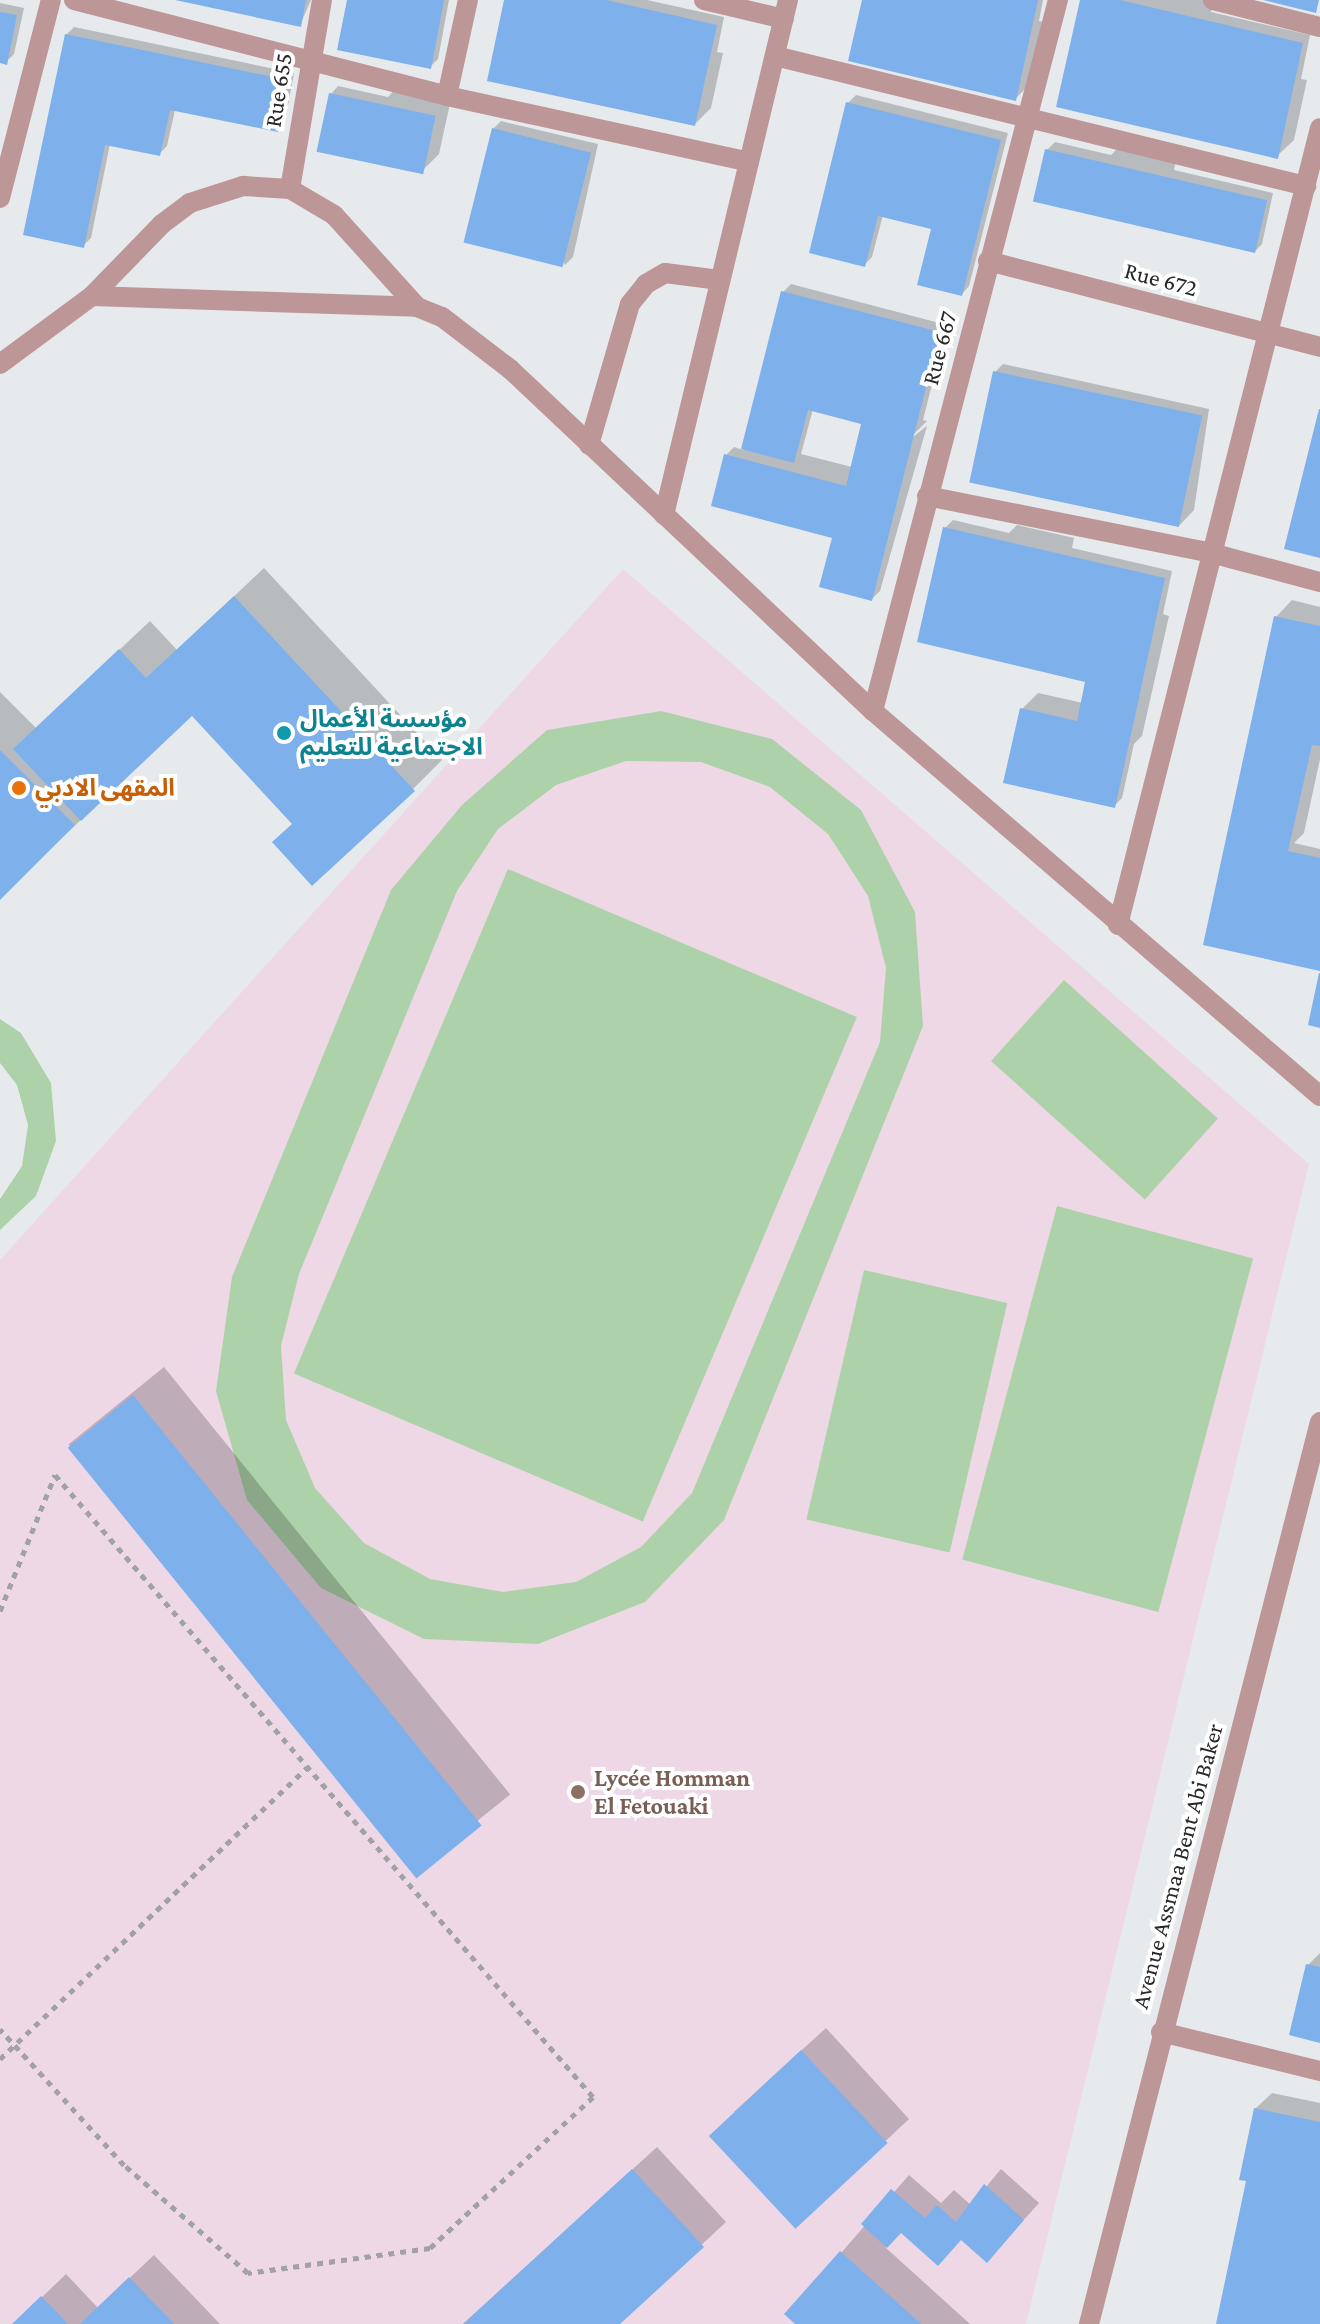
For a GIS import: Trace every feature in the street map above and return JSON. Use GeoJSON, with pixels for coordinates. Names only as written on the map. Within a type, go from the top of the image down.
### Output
{"type":"FeatureCollection","features":[{"type":"Feature","properties":{"kind":"street"},"geometry":{"type":"LineString","coordinates":[[0,198],[51,0]]}},
{"type":"Feature","properties":{"kind":"street"},"geometry":{"type":"LineString","coordinates":[[74,0],[447,96],[749,162]]}},
{"type":"Feature","properties":{"kind":"street","name":"Rue 655"},"geometry":{"type":"LineString","coordinates":[[290,189],[308,60],[322,0]]}},
{"type":"Feature","properties":{"kind":"street"},"geometry":{"type":"LineString","coordinates":[[447,96],[468,0]]}},
{"type":"Feature","properties":{"kind":"street"},"geometry":{"type":"LineString","coordinates":[[664,515],[786,9],[704,0]]}},
{"type":"Feature","properties":{"kind":"street","name":"Rue 667"},"geometry":{"type":"LineString","coordinates":[[873,711],[1025,115],[1058,0]]}},
{"type":"Feature","properties":{"kind":"street"},"geometry":{"type":"LineString","coordinates":[[1213,0],[1320,27]]}},
{"type":"Feature","properties":{"kind":"street"},"geometry":{"type":"LineString","coordinates":[[775,56],[1306,186]]}},
{"type":"Feature","properties":{"kind":"street"},"geometry":{"type":"LineString","coordinates":[[1118,925],[1320,128]]}},
{"type":"Feature","properties":{"kind":"street"},"geometry":{"type":"LineString","coordinates":[[1,361],[92,296],[162,224],[190,203],[243,186],[290,189],[334,215],[417,307]]}},
{"type":"Feature","properties":{"kind":"street","name":"Rue 672"},"geometry":{"type":"LineString","coordinates":[[988,261],[1320,347]]}},
{"type":"Feature","properties":{"kind":"street"},"geometry":{"type":"LineString","coordinates":[[589,445],[630,304],[646,284],[665,273],[720,280]]}},
{"type":"Feature","properties":{"kind":"street"},"geometry":{"type":"LineString","coordinates":[[92,296],[417,307],[442,317],[510,369],[873,711],[1320,1096]]}},
{"type":"Feature","properties":{"kind":"street"},"geometry":{"type":"LineString","coordinates":[[927,496],[1211,553],[1320,582]]}},
{"type":"Feature","properties":{"kind":"street","name":"Avenue Assmaa Bent Abi Baker"},"geometry":{"type":"LineString","coordinates":[[1089,2324],[1161,2032],[1320,1422]]}},
{"type":"Feature","properties":{"kind":"street"},"geometry":{"type":"LineString","coordinates":[[1161,2032],[1320,2071]]}},
{"type":"Feature","properties":{"kind":"path"},"geometry":{"type":"LineString","coordinates":[[0,1611],[55,1475],[593,2097],[430,2248],[248,2273],[124,2165],[0,2029]]}},
{"type":"Feature","properties":{"kind":"path"},"geometry":{"type":"LineString","coordinates":[[0,2059],[308,1767]]}},
{"type":"Feature","properties":{"kind":"shaded area","name":"Lycée Homman El Fetouaki"},"geometry":{"type":"Polygon","coordinates":[[[623,569],[1309,1164],[1026,2324],[0,2324],[0,1260],[623,569]]]}},
{"type":"Feature","properties":{"kind":"green space"},"geometry":{"type":"Polygon","coordinates":[[[661,711],[772,739],[861,810],[915,912],[923,1026],[724,1520],[645,1602],[538,1644],[424,1639],[321,1588],[247,1500],[216,1391],[232,1277],[391,890],[462,805],[547,730],[661,711]],[[626,761],[556,785],[498,829],[457,891],[299,1274],[281,1346],[286,1420],[315,1488],[364,1543],[430,1579],[503,1592],[576,1582],[641,1547],[692,1493],[880,1042],[886,968],[868,896],[828,834],[770,787],[701,762],[626,761]]]}},
{"type":"Feature","properties":{"kind":"green space"},"geometry":{"type":"Polygon","coordinates":[[[508,869],[857,1017],[643,1522],[294,1373],[508,869]]]}},
{"type":"Feature","properties":{"kind":"green space"},"geometry":{"type":"Polygon","coordinates":[[[1064,980],[1218,1119],[1145,1200],[991,1061],[1064,980]]]}},
{"type":"Feature","properties":{"kind":"green space"},"geometry":{"type":"Polygon","coordinates":[[[0,1019],[21,1033],[51,1083],[56,1141],[36,1196],[0,1230],[0,1199],[22,1166],[28,1125],[17,1085],[0,1063],[0,1019]]]}},
{"type":"Feature","properties":{"kind":"green space"},"geometry":{"type":"Polygon","coordinates":[[[1057,1206],[1253,1259],[1158,1612],[962,1560],[1057,1206]]]}},
{"type":"Feature","properties":{"kind":"green space"},"geometry":{"type":"Polygon","coordinates":[[[864,1270],[1007,1303],[950,1553],[806,1519],[864,1270]]]}},
{"type":"Feature","properties":{"kind":"building"},"geometry":{"type":"Polygon","coordinates":[[[175,0],[306,0],[301,27],[175,0]]]}},
{"type":"Feature","properties":{"kind":"building"},"geometry":{"type":"Polygon","coordinates":[[[347,0],[444,0],[431,69],[337,50],[347,0]]]}},
{"type":"Feature","properties":{"kind":"building"},"geometry":{"type":"Polygon","coordinates":[[[504,0],[606,0],[717,25],[695,126],[487,81],[504,0]]]}},
{"type":"Feature","properties":{"kind":"building"},"geometry":{"type":"Polygon","coordinates":[[[862,0],[1038,0],[1016,101],[848,61],[862,0]]]}},
{"type":"Feature","properties":{"kind":"building"},"geometry":{"type":"Polygon","coordinates":[[[1080,0],[1120,0],[1303,43],[1278,159],[1056,107],[1080,0]]]}},
{"type":"Feature","properties":{"kind":"building"},"geometry":{"type":"Polygon","coordinates":[[[1263,0],[1319,0],[1316,13],[1263,0]]]}},
{"type":"Feature","properties":{"kind":"building"},"geometry":{"type":"Polygon","coordinates":[[[0,12],[17,15],[7,65],[0,63],[0,12]]]}},
{"type":"Feature","properties":{"kind":"building"},"geometry":{"type":"Polygon","coordinates":[[[65,34],[288,80],[278,132],[170,110],[160,156],[105,145],[84,248],[23,235],[65,34]]]}},
{"type":"Feature","properties":{"kind":"building"},"geometry":{"type":"Polygon","coordinates":[[[329,93],[436,116],[423,174],[317,152],[329,93]]]}},
{"type":"Feature","properties":{"kind":"building"},"geometry":{"type":"Polygon","coordinates":[[[846,102],[1001,140],[962,296],[917,285],[931,229],[878,216],[865,267],[809,253],[846,102]]]}},
{"type":"Feature","properties":{"kind":"building"},"geometry":{"type":"Polygon","coordinates":[[[492,128],[591,153],[562,267],[463,242],[492,128]]]}},
{"type":"Feature","properties":{"kind":"building"},"geometry":{"type":"Polygon","coordinates":[[[1045,149],[1267,200],[1255,253],[1033,202],[1045,149]]]}},
{"type":"Feature","properties":{"kind":"building"},"geometry":{"type":"Polygon","coordinates":[[[781,291],[940,332],[872,601],[819,587],[832,538],[711,506],[724,454],[846,486],[861,424],[808,410],[794,463],[741,449],[781,291]]]}},
{"type":"Feature","properties":{"kind":"building"},"geometry":{"type":"Polygon","coordinates":[[[993,371],[1202,415],[1179,527],[969,483],[993,371]]]}},
{"type":"Feature","properties":{"kind":"building"},"geometry":{"type":"Polygon","coordinates":[[[1320,409],[1320,558],[1284,549],[1320,409]]]}},
{"type":"Feature","properties":{"kind":"building"},"geometry":{"type":"Polygon","coordinates":[[[943,527],[1165,578],[1115,808],[1003,783],[1020,708],[1077,721],[1085,682],[917,642],[943,527]]]}},
{"type":"Feature","properties":{"kind":"building","name":"مؤسسة الأعمال الاجتماعية للتعليم"},"geometry":{"type":"Polygon","coordinates":[[[234,596],[415,791],[312,886],[272,842],[292,824],[192,716],[81,821],[13,749],[119,649],[146,678],[234,596]]]}},
{"type":"Feature","properties":{"kind":"building"},"geometry":{"type":"Polygon","coordinates":[[[1274,616],[1320,626],[1320,746],[1312,745],[1288,851],[1320,858],[1320,971],[1203,945],[1274,616]]]}},
{"type":"Feature","properties":{"kind":"building","name":"المقهى الادبي"},"geometry":{"type":"Polygon","coordinates":[[[0,750],[75,825],[0,900],[0,750]]]}},
{"type":"Feature","properties":{"kind":"building"},"geometry":{"type":"Polygon","coordinates":[[[1320,973],[1320,1028],[1308,1025],[1320,973]]]}},
{"type":"Feature","properties":{"kind":"building"},"geometry":{"type":"Polygon","coordinates":[[[133,1395],[482,1826],[416,1878],[68,1448],[133,1395]]]}},
{"type":"Feature","properties":{"kind":"building"},"geometry":{"type":"Polygon","coordinates":[[[1306,1964],[1320,1967],[1320,2043],[1289,2035],[1306,1964]]]}},
{"type":"Feature","properties":{"kind":"building"},"geometry":{"type":"Polygon","coordinates":[[[801,2050],[888,2143],[795,2229],[709,2136],[801,2050]]]}},
{"type":"Feature","properties":{"kind":"building"},"geometry":{"type":"Polygon","coordinates":[[[1254,2108],[1320,2122],[1320,2324],[1216,2324],[1246,2181],[1239,2180],[1254,2108]]]}},
{"type":"Feature","properties":{"kind":"building"},"geometry":{"type":"Polygon","coordinates":[[[632,2169],[704,2247],[620,2324],[463,2324],[632,2169]]]}},
{"type":"Feature","properties":{"kind":"building"},"geometry":{"type":"Polygon","coordinates":[[[984,2184],[1024,2220],[987,2263],[961,2240],[938,2266],[901,2233],[887,2248],[861,2224],[891,2189],[925,2218],[937,2205],[956,2222],[984,2184]]]}},
{"type":"Feature","properties":{"kind":"building"},"geometry":{"type":"Polygon","coordinates":[[[840,2251],[921,2324],[795,2324],[784,2314],[840,2251]]]}},
{"type":"Feature","properties":{"kind":"building"},"geometry":{"type":"Polygon","coordinates":[[[129,2277],[174,2324],[80,2324],[129,2277]]]}},
{"type":"Feature","properties":{"kind":"building"},"geometry":{"type":"Polygon","coordinates":[[[41,2296],[68,2324],[12,2324],[41,2296]]]}},
{"type":"Feature","properties":{"kind":"place","name":"مؤسسة الأعمال الاجتماعية للتعليم"},"geometry":{"type":"Point","coordinates":[284,733]}},
{"type":"Feature","properties":{"kind":"place","name":"المقهى الادبي"},"geometry":{"type":"Point","coordinates":[19,788]}},
{"type":"Feature","properties":{"kind":"place","name":"Lycée Homman El Fetouaki"},"geometry":{"type":"Point","coordinates":[578,1792]}}]}
